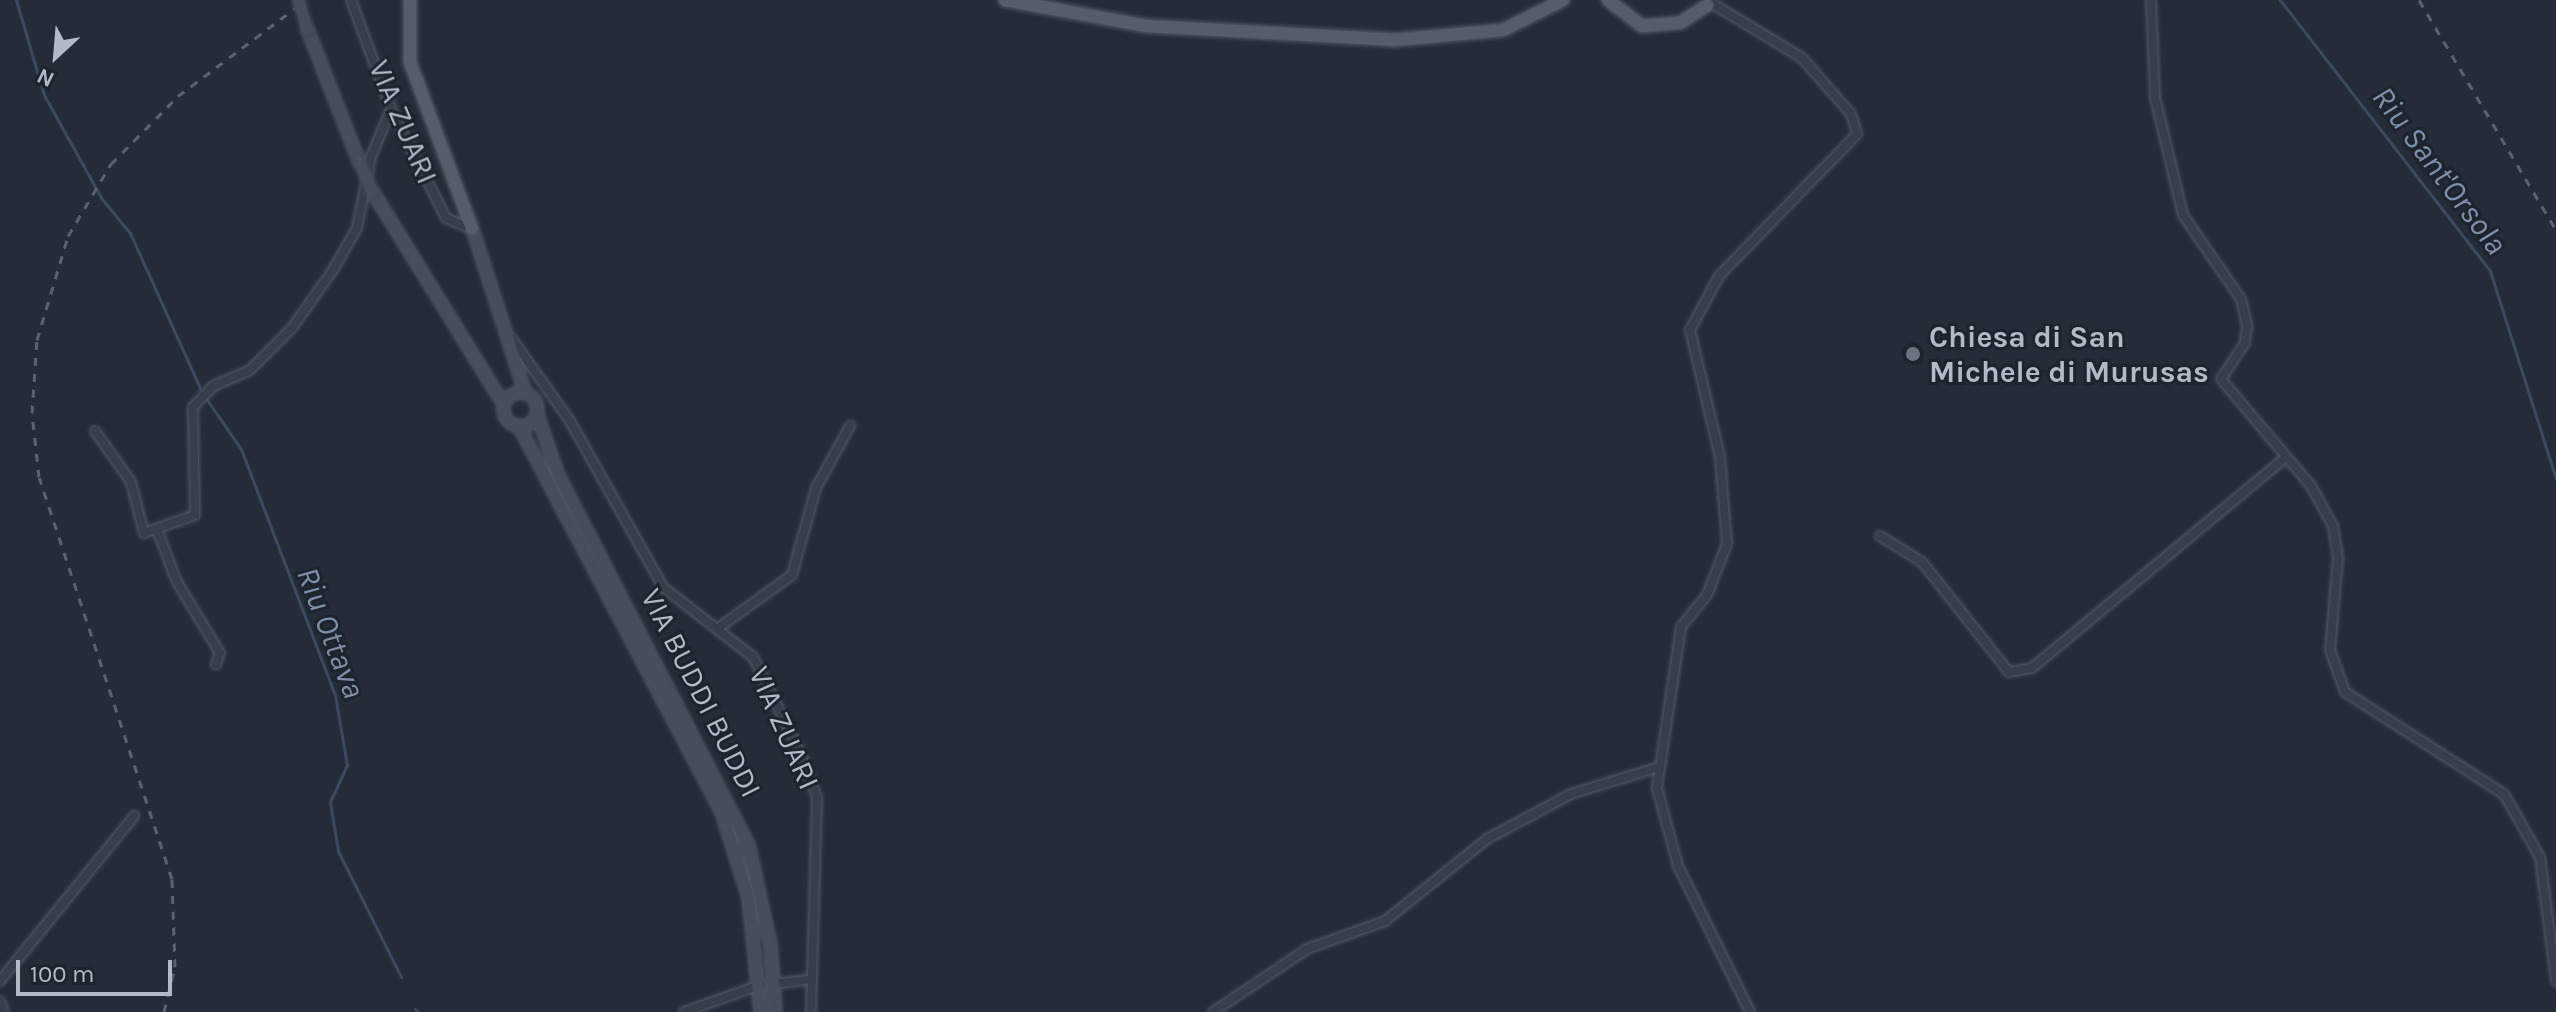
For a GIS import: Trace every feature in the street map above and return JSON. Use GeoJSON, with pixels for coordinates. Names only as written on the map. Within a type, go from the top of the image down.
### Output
{"type":"FeatureCollection","features":[{"type":"Feature","properties":{"kind":"main road"},"geometry":{"type":"LineString","coordinates":[[298,0],[372,191],[503,404],[525,393],[512,339],[410,62],[410,0]]}},
{"type":"Feature","properties":{"kind":"main road"},"geometry":{"type":"LineString","coordinates":[[1005,0],[1146,26],[1394,40],[1503,30],[1563,0]]}},
{"type":"Feature","properties":{"kind":"main road"},"geometry":{"type":"LineString","coordinates":[[1612,3],[1631,23],[1662,26],[1708,2]]}},
{"type":"Feature","properties":{"kind":"main road","name":"VIA BUDDI BUDDI"},"geometry":{"type":"LineString","coordinates":[[525,393],[536,412],[559,476],[727,793],[762,893],[775,1012]]}},
{"type":"Feature","properties":{"kind":"main road","name":"VIA BUDDI BUDDI"},"geometry":{"type":"LineString","coordinates":[[503,404],[506,418],[518,425],[721,811],[748,897],[760,985],[760,1012]]}},
{"type":"Feature","properties":{"kind":"main road"},"geometry":{"type":"LineString","coordinates":[[518,425],[536,412]]}},
{"type":"Feature","properties":{"kind":"street","name":"VIA ZUARI"},"geometry":{"type":"LineString","coordinates":[[351,0],[391,109],[446,218],[472,229]]}},
{"type":"Feature","properties":{"kind":"street"},"geometry":{"type":"LineString","coordinates":[[2151,0],[2155,97],[2183,215],[2241,299],[2247,326],[2245,343],[2221,379],[2286,457],[2333,526],[2338,559],[2330,650],[2345,692],[2504,794],[2540,857],[2556,981]]}},
{"type":"Feature","properties":{"kind":"street"},"geometry":{"type":"LineString","coordinates":[[1708,2],[1802,58],[1851,114],[1857,134],[1719,276],[1692,315],[1720,457],[1727,544],[1707,595],[1681,627],[1659,767],[1678,866],[1750,1012]]}},
{"type":"Feature","properties":{"kind":"street"},"geometry":{"type":"LineString","coordinates":[[95,431],[131,482],[141,530],[158,532],[200,506],[193,407],[213,386],[249,371],[333,270],[357,228],[371,157],[391,109]]}},
{"type":"Feature","properties":{"kind":"street","name":"VIA ZUARI"},"geometry":{"type":"LineString","coordinates":[[512,339],[570,421],[663,587],[721,626],[753,657],[817,798],[807,980],[811,1012]]}},
{"type":"Feature","properties":{"kind":"street"},"geometry":{"type":"LineString","coordinates":[[721,626],[792,575],[816,488],[850,426]]}},
{"type":"Feature","properties":{"kind":"street"},"geometry":{"type":"LineString","coordinates":[[1880,536],[1922,562],[2009,672],[2032,668],[2286,457]]}},
{"type":"Feature","properties":{"kind":"street"},"geometry":{"type":"LineString","coordinates":[[158,532],[177,582],[220,653],[216,664]]}},
{"type":"Feature","properties":{"kind":"street"},"geometry":{"type":"LineString","coordinates":[[1213,1012],[1307,949],[1385,921],[1487,839],[1571,794],[1659,767]]}},
{"type":"Feature","properties":{"kind":"street"},"geometry":{"type":"LineString","coordinates":[[0,981],[134,816]]}},
{"type":"Feature","properties":{"kind":"street"},"geometry":{"type":"LineString","coordinates":[[773,984],[807,980]]}},
{"type":"Feature","properties":{"kind":"street"},"geometry":{"type":"LineString","coordinates":[[684,1012],[760,985]]}},
{"type":"Feature","properties":{"kind":"street"},"geometry":{"type":"LineString","coordinates":[[0,1001],[4,1012]]}},
{"type":"Feature","properties":{"kind":"waterway","name":"Riu Ottava"},"geometry":{"type":"LineString","coordinates":[[16,0],[44,95],[102,199],[130,233],[200,388]]}},
{"type":"Feature","properties":{"kind":"waterway","name":"Riu Sant'Orsola"},"geometry":{"type":"LineString","coordinates":[[2280,0],[2490,271],[2556,479]]}},
{"type":"Feature","properties":{"kind":"waterway","name":"Riu Ottava"},"geometry":{"type":"LineString","coordinates":[[205,397],[241,449],[335,695],[347,765],[330,802],[338,851],[401,977]]}},
{"type":"Feature","properties":{"kind":"waterway","name":"Riu Ottava"},"geometry":{"type":"LineString","coordinates":[[415,1009],[418,1012]]}},
{"type":"Feature","properties":{"kind":"railway"},"geometry":{"type":"LineString","coordinates":[[164,1012],[175,967],[172,879],[39,477],[32,413],[37,340],[68,236],[111,164],[178,96],[306,0]]}},
{"type":"Feature","properties":{"kind":"railway"},"geometry":{"type":"LineString","coordinates":[[2419,0],[2556,230]]}},
{"type":"Feature","properties":{"kind":"place","name":"Chiesa di San Michele di Murusas"},"geometry":{"type":"Point","coordinates":[1913,354]}}]}
